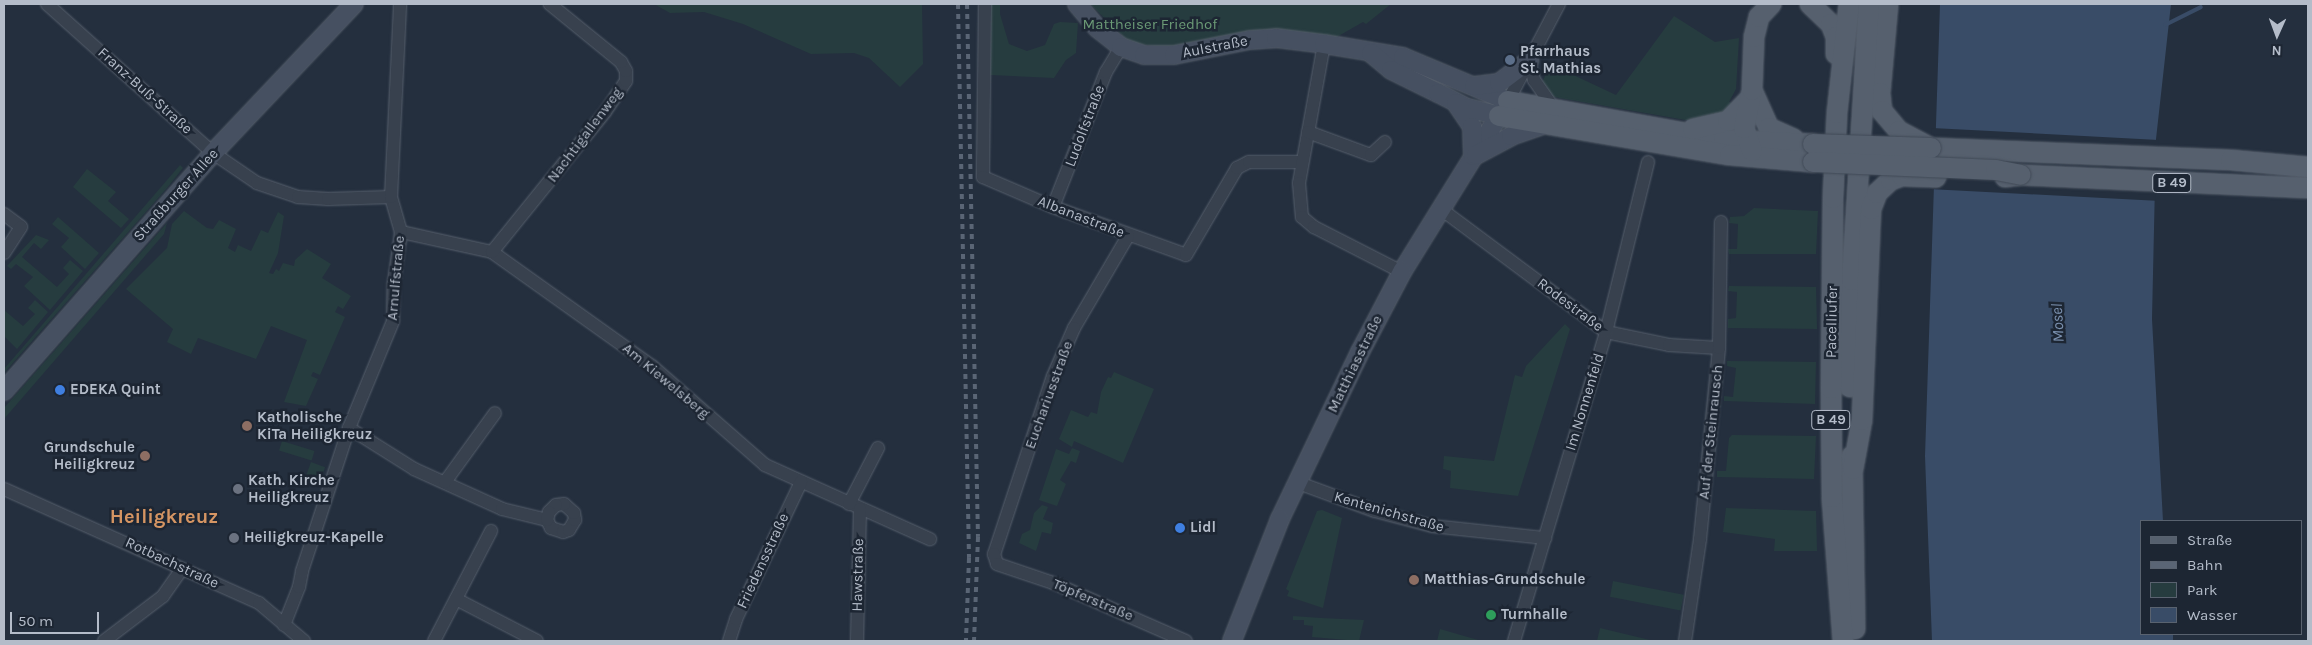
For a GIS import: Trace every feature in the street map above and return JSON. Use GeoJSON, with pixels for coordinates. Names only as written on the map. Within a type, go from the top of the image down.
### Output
{"type":"FeatureCollection","features":[{"type":"Feature","properties":{"kind":"main road"},"geometry":{"type":"LineString","coordinates":[[1765,158],[1752,152],[1744,128],[1752,99],[1755,28],[1771,4]]}},
{"type":"Feature","properties":{"kind":"main road"},"geometry":{"type":"LineString","coordinates":[[1810,4],[1826,15],[1834,31],[1841,78]]}},
{"type":"Feature","properties":{"kind":"main road"},"geometry":{"type":"LineString","coordinates":[[1850,4],[1867,30]]}},
{"type":"Feature","properties":{"kind":"main road","name":"Pacelliufer"},"geometry":{"type":"LineString","coordinates":[[1843,641],[1832,497],[1833,198],[1841,78],[1850,4]]}},
{"type":"Feature","properties":{"kind":"main road","name":"Pacelliufer"},"geometry":{"type":"LineString","coordinates":[[1855,641],[1852,469],[1852,280],[1869,4]]}},
{"type":"Feature","properties":{"kind":"main road"},"geometry":{"type":"LineString","coordinates":[[1888,4],[1880,93],[1884,114],[1899,131],[1931,148]]}},
{"type":"Feature","properties":{"kind":"main road"},"geometry":{"type":"LineString","coordinates":[[1673,131],[1722,124],[1752,99]]}},
{"type":"Feature","properties":{"kind":"main road"},"geometry":{"type":"LineString","coordinates":[[1752,99],[1765,123],[1774,133],[1813,153]]}},
{"type":"Feature","properties":{"kind":"main road"},"geometry":{"type":"LineString","coordinates":[[1504,109],[1730,155],[1748,142]]}},
{"type":"Feature","properties":{"kind":"main road"},"geometry":{"type":"LineString","coordinates":[[1551,118],[1673,131],[1748,142]]}},
{"type":"Feature","properties":{"kind":"main road","name":"B 49"},"geometry":{"type":"LineString","coordinates":[[1748,142],[1813,153],[1996,170],[2021,175],[2308,188]]}},
{"type":"Feature","properties":{"kind":"main road","name":"B 49"},"geometry":{"type":"LineString","coordinates":[[1730,155],[1765,158],[1813,153],[1931,148],[2302,165]]}},
{"type":"Feature","properties":{"kind":"main road"},"geometry":{"type":"LineString","coordinates":[[1852,469],[1862,420],[1871,209],[1878,193],[1891,180],[1912,176],[1996,178],[2021,175]]}},
{"type":"Feature","properties":{"kind":"street","name":"Franz-Buß-Straße"},"geometry":{"type":"LineString","coordinates":[[47,4],[213,152],[257,183],[284,193],[328,199],[391,197]]}},
{"type":"Feature","properties":{"kind":"street","name":"Straßburger Allee"},"geometry":{"type":"LineString","coordinates":[[4,391],[213,152],[354,4]]}},
{"type":"Feature","properties":{"kind":"street","name":"Arnulfstraße"},"geometry":{"type":"LineString","coordinates":[[284,624],[299,587],[349,428],[390,334],[401,232],[391,197],[400,4]]}},
{"type":"Feature","properties":{"kind":"street","name":"Nachtigallenweg"},"geometry":{"type":"LineString","coordinates":[[492,252],[605,112],[626,81],[626,71],[621,62],[550,4]]}},
{"type":"Feature","properties":{"kind":"street","name":"Albanastraße"},"geometry":{"type":"LineString","coordinates":[[985,4],[983,177],[1128,236],[1186,255],[1237,168],[1249,162],[1302,162]]}},
{"type":"Feature","properties":{"kind":"street","name":"Aulstraße"},"geometry":{"type":"LineString","coordinates":[[1077,4],[1097,28],[1121,47],[1144,55],[1174,55],[1250,40],[1276,38],[1324,44],[1403,57],[1466,85],[1504,109]]}},
{"type":"Feature","properties":{"kind":"street"},"geometry":{"type":"LineString","coordinates":[[1504,109],[1559,4]]}},
{"type":"Feature","properties":{"kind":"street"},"geometry":{"type":"LineString","coordinates":[[1324,44],[1299,183],[1302,217],[1314,227],[1402,272]]}},
{"type":"Feature","properties":{"kind":"street","name":"Ludolfstraße"},"geometry":{"type":"LineString","coordinates":[[1053,207],[1106,72],[1121,47]]}},
{"type":"Feature","properties":{"kind":"street","name":"Aulstraße"},"geometry":{"type":"LineString","coordinates":[[1371,53],[1391,70],[1455,101],[1504,109]]}},
{"type":"Feature","properties":{"kind":"street"},"geometry":{"type":"LineString","coordinates":[[1466,85],[1485,87],[1499,83],[1530,60]]}},
{"type":"Feature","properties":{"kind":"street"},"geometry":{"type":"LineString","coordinates":[[1455,101],[1472,127],[1473,157],[1510,136],[1551,118],[1534,80],[1530,60]]}},
{"type":"Feature","properties":{"kind":"street","name":"Matthiasstraße"},"geometry":{"type":"LineString","coordinates":[[1232,641],[1296,482],[1402,272],[1504,109]]}},
{"type":"Feature","properties":{"kind":"street"},"geometry":{"type":"LineString","coordinates":[[1308,132],[1371,155],[1385,142]]}},
{"type":"Feature","properties":{"kind":"street","name":"Im Nonnenfeld"},"geometry":{"type":"LineString","coordinates":[[1514,641],[1606,332],[1648,162]]}},
{"type":"Feature","properties":{"kind":"street","name":"Rodestraße"},"geometry":{"type":"LineString","coordinates":[[1441,209],[1606,332],[1669,346],[1719,348]]}},
{"type":"Feature","properties":{"kind":"street"},"geometry":{"type":"LineString","coordinates":[[4,214],[21,227],[4,253]]}},
{"type":"Feature","properties":{"kind":"street","name":"Auf der Steinrausch"},"geometry":{"type":"LineString","coordinates":[[1684,641],[1700,539],[1719,348],[1720,222]]}},
{"type":"Feature","properties":{"kind":"street","name":"Am Kiewelsberg"},"geometry":{"type":"LineString","coordinates":[[401,232],[492,252],[652,366],[764,465],[854,507],[930,539]]}},
{"type":"Feature","properties":{"kind":"street","name":"Euchariusstraße"},"geometry":{"type":"LineString","coordinates":[[997,564],[994,554],[996,545],[1053,376],[1074,328],[1128,236]]}},
{"type":"Feature","properties":{"kind":"street"},"geometry":{"type":"LineString","coordinates":[[445,482],[495,413]]}},
{"type":"Feature","properties":{"kind":"street"},"geometry":{"type":"LineString","coordinates":[[349,428],[414,469],[502,509],[547,520]]}},
{"type":"Feature","properties":{"kind":"street"},"geometry":{"type":"LineString","coordinates":[[854,507],[878,448]]}},
{"type":"Feature","properties":{"kind":"street","name":"Friedensstraße"},"geometry":{"type":"LineString","coordinates":[[729,641],[736,619],[801,482]]}},
{"type":"Feature","properties":{"kind":"street","name":"Kentenichstraße"},"geometry":{"type":"LineString","coordinates":[[1296,482],[1375,511],[1432,526],[1545,538]]}},
{"type":"Feature","properties":{"kind":"street","name":"Rotbachstraße"},"geometry":{"type":"LineString","coordinates":[[4,489],[259,603],[304,641]]}},
{"type":"Feature","properties":{"kind":"street","name":"Hawstraße"},"geometry":{"type":"LineString","coordinates":[[854,507],[857,641]]}},
{"type":"Feature","properties":{"kind":"street"},"geometry":{"type":"LineString","coordinates":[[434,641],[491,531]]}},
{"type":"Feature","properties":{"kind":"street","name":"Töpferstraße"},"geometry":{"type":"LineString","coordinates":[[997,564],[1053,583],[1186,641]]}},
{"type":"Feature","properties":{"kind":"street"},"geometry":{"type":"LineString","coordinates":[[104,641],[163,596],[182,569]]}},
{"type":"Feature","properties":{"kind":"street"},"geometry":{"type":"LineString","coordinates":[[456,599],[537,641]]}},
{"type":"Feature","properties":{"kind":"green space"},"geometry":{"type":"Polygon","coordinates":[[[654,4],[922,4],[923,64],[900,87],[869,58],[854,53],[811,54],[743,24],[704,12],[670,13],[654,4]]]}},
{"type":"Feature","properties":{"kind":"green space"},"geometry":{"type":"Polygon","coordinates":[[[988,4],[1000,4],[1000,14],[1009,44],[1027,51],[1045,45],[1054,24],[1060,22],[1078,23],[1076,53],[1066,60],[1054,78],[990,75],[988,4]]]}},
{"type":"Feature","properties":{"kind":"green space","name":"Mattheiser Friedhof"},"geometry":{"type":"Polygon","coordinates":[[[1090,4],[1391,4],[1366,24],[1363,22],[1335,38],[1260,30],[1202,43],[1163,47],[1130,43],[1090,4]]]}},
{"type":"Feature","properties":{"kind":"green space"},"geometry":{"type":"Polygon","coordinates":[[[1674,16],[1715,42],[1739,38],[1736,89],[1729,102],[1734,104],[1728,113],[1697,122],[1554,97],[1544,92],[1542,83],[1550,64],[1616,95],[1674,16]]]}},
{"type":"Feature","properties":{"kind":"green space"},"geometry":{"type":"Polygon","coordinates":[[[180,165],[183,168],[167,188],[4,373],[4,369],[180,165]]]}},
{"type":"Feature","properties":{"kind":"green space"},"geometry":{"type":"Polygon","coordinates":[[[87,169],[116,192],[108,201],[129,219],[121,228],[73,187],[87,169]]]}},
{"type":"Feature","properties":{"kind":"green space"},"geometry":{"type":"Polygon","coordinates":[[[1754,208],[1818,211],[1816,254],[1729,254],[1728,249],[1737,249],[1738,224],[1729,223],[1730,217],[1744,216],[1754,208]]]}},
{"type":"Feature","properties":{"kind":"green space"},"geometry":{"type":"Polygon","coordinates":[[[184,211],[207,228],[213,229],[219,220],[236,229],[228,248],[235,252],[238,245],[251,251],[261,230],[268,233],[278,212],[284,216],[278,253],[269,273],[273,274],[276,269],[279,271],[283,263],[294,266],[295,260],[307,249],[331,264],[322,278],[351,296],[343,309],[338,306],[335,312],[345,317],[320,375],[313,372],[311,376],[318,379],[306,406],[284,402],[307,340],[271,326],[256,359],[198,338],[191,354],[167,342],[173,329],[126,289],[167,248],[172,224],[184,211]]]}},
{"type":"Feature","properties":{"kind":"green space"},"geometry":{"type":"Polygon","coordinates":[[[58,217],[99,253],[85,269],[61,247],[69,238],[52,224],[58,217]]]}},
{"type":"Feature","properties":{"kind":"green space"},"geometry":{"type":"Polygon","coordinates":[[[167,223],[164,234],[4,419],[4,408],[167,223]]]}},
{"type":"Feature","properties":{"kind":"green space"},"geometry":{"type":"Polygon","coordinates":[[[36,235],[49,240],[41,249],[34,243],[22,257],[57,287],[69,274],[63,268],[70,260],[83,271],[50,310],[24,286],[33,277],[16,264],[11,269],[7,266],[36,235]]]}},
{"type":"Feature","properties":{"kind":"green space"},"geometry":{"type":"Polygon","coordinates":[[[1729,286],[1816,287],[1817,329],[1728,328],[1728,319],[1736,318],[1737,292],[1728,291],[1729,286]]]}},
{"type":"Feature","properties":{"kind":"green space"},"geometry":{"type":"Polygon","coordinates":[[[35,300],[48,312],[17,349],[4,336],[4,310],[23,326],[35,314],[28,308],[35,300]]]}},
{"type":"Feature","properties":{"kind":"green space"},"geometry":{"type":"Polygon","coordinates":[[[1565,324],[1570,329],[1518,496],[1450,488],[1451,471],[1443,469],[1444,456],[1494,461],[1515,375],[1522,377],[1526,366],[1565,324]]]}},
{"type":"Feature","properties":{"kind":"green space"},"geometry":{"type":"Polygon","coordinates":[[[1727,361],[1816,362],[1815,404],[1724,401],[1724,396],[1733,397],[1736,368],[1727,366],[1727,361]]]}},
{"type":"Feature","properties":{"kind":"green space"},"geometry":{"type":"Polygon","coordinates":[[[1114,372],[1154,389],[1123,463],[1074,441],[1072,447],[1059,439],[1071,410],[1088,417],[1091,412],[1097,414],[1101,392],[1108,377],[1111,378],[1114,372]]]}},
{"type":"Feature","properties":{"kind":"green space"},"geometry":{"type":"Polygon","coordinates":[[[1732,435],[1816,436],[1814,479],[1717,477],[1717,471],[1726,471],[1729,438],[1732,435]]]}},
{"type":"Feature","properties":{"kind":"green space"},"geometry":{"type":"Polygon","coordinates":[[[282,441],[315,451],[312,461],[279,451],[282,441]]]}},
{"type":"Feature","properties":{"kind":"green space"},"geometry":{"type":"Polygon","coordinates":[[[1072,448],[1080,451],[1076,463],[1071,461],[1060,480],[1066,484],[1057,506],[1039,500],[1056,449],[1069,454],[1072,448]]]}},
{"type":"Feature","properties":{"kind":"green space"},"geometry":{"type":"Polygon","coordinates":[[[311,462],[325,467],[318,486],[304,481],[311,462]]]}},
{"type":"Feature","properties":{"kind":"green space"},"geometry":{"type":"Polygon","coordinates":[[[1042,505],[1048,507],[1043,519],[1053,523],[1051,534],[1042,532],[1036,551],[1019,543],[1022,534],[1030,530],[1034,513],[1042,505]]]}},
{"type":"Feature","properties":{"kind":"green space"},"geometry":{"type":"Polygon","coordinates":[[[1726,508],[1816,511],[1817,551],[1774,551],[1775,539],[1723,532],[1726,508]]]}},
{"type":"Feature","properties":{"kind":"green space"},"geometry":{"type":"Polygon","coordinates":[[[1322,510],[1342,518],[1323,608],[1287,596],[1289,591],[1286,589],[1317,511],[1322,510]]]}},
{"type":"Feature","properties":{"kind":"green space"},"geometry":{"type":"Polygon","coordinates":[[[1613,581],[1684,595],[1681,610],[1610,597],[1613,581]]]}},
{"type":"Feature","properties":{"kind":"green space"},"geometry":{"type":"Polygon","coordinates":[[[1293,616],[1364,620],[1359,641],[1312,637],[1313,626],[1304,625],[1304,620],[1293,620],[1293,616]]]}},
{"type":"Feature","properties":{"kind":"green space"},"geometry":{"type":"Polygon","coordinates":[[[1600,628],[1654,641],[1597,641],[1600,628]]]}},
{"type":"Feature","properties":{"kind":"green space"},"geometry":{"type":"Polygon","coordinates":[[[1440,629],[1471,638],[1482,641],[1437,641],[1440,629]]]}},
{"type":"Feature","properties":{"kind":"water","name":"Mosel"},"geometry":{"type":"Polygon","coordinates":[[[1940,4],[2171,4],[2156,139],[2152,319],[2163,520],[2140,520],[2140,635],[2173,635],[2173,641],[1932,641],[1925,456],[1940,4]]]}},
{"type":"Feature","properties":{"kind":"pier"},"geometry":{"type":"Polygon","coordinates":[[[1932,128],[2159,140],[2155,201],[1929,189],[1932,128]]]}},
{"type":"Feature","properties":{"kind":"waterway"},"geometry":{"type":"LineString","coordinates":[[2165,25],[2201,7]]}},
{"type":"Feature","properties":{"kind":"railway"},"geometry":{"type":"LineString","coordinates":[[958,4],[969,558],[966,641]]}},
{"type":"Feature","properties":{"kind":"railway"},"geometry":{"type":"LineString","coordinates":[[967,4],[978,537],[974,641]]}},
{"type":"Feature","properties":{"kind":"place","name":"Pfarrhaus St. Mathias"},"geometry":{"type":"Point","coordinates":[1510,60]}},
{"type":"Feature","properties":{"kind":"place","name":"EDEKA Quint"},"geometry":{"type":"Point","coordinates":[60,390]}},
{"type":"Feature","properties":{"kind":"place","name":"Katholische KiTa Heiligkreuz"},"geometry":{"type":"Point","coordinates":[247,426]}},
{"type":"Feature","properties":{"kind":"place","name":"Grundschule Heiligkreuz"},"geometry":{"type":"Point","coordinates":[145,456]}},
{"type":"Feature","properties":{"kind":"place","name":"Kath. Kirche Heiligkreuz"},"geometry":{"type":"Point","coordinates":[238,489]}},
{"type":"Feature","properties":{"kind":"place","name":"Lidl"},"geometry":{"type":"Point","coordinates":[1180,528]}},
{"type":"Feature","properties":{"kind":"place","name":"Heiligkreuz-Kapelle"},"geometry":{"type":"Point","coordinates":[234,538]}},
{"type":"Feature","properties":{"kind":"place","name":"Matthias-Grundschule"},"geometry":{"type":"Point","coordinates":[1414,580]}},
{"type":"Feature","properties":{"kind":"place","name":"Turnhalle"},"geometry":{"type":"Point","coordinates":[1491,615]}},
{"type":"Feature","properties":{"kind":"district","name":"Heiligkreuz"},"geometry":{"type":"Point","coordinates":[164,516]}}]}
